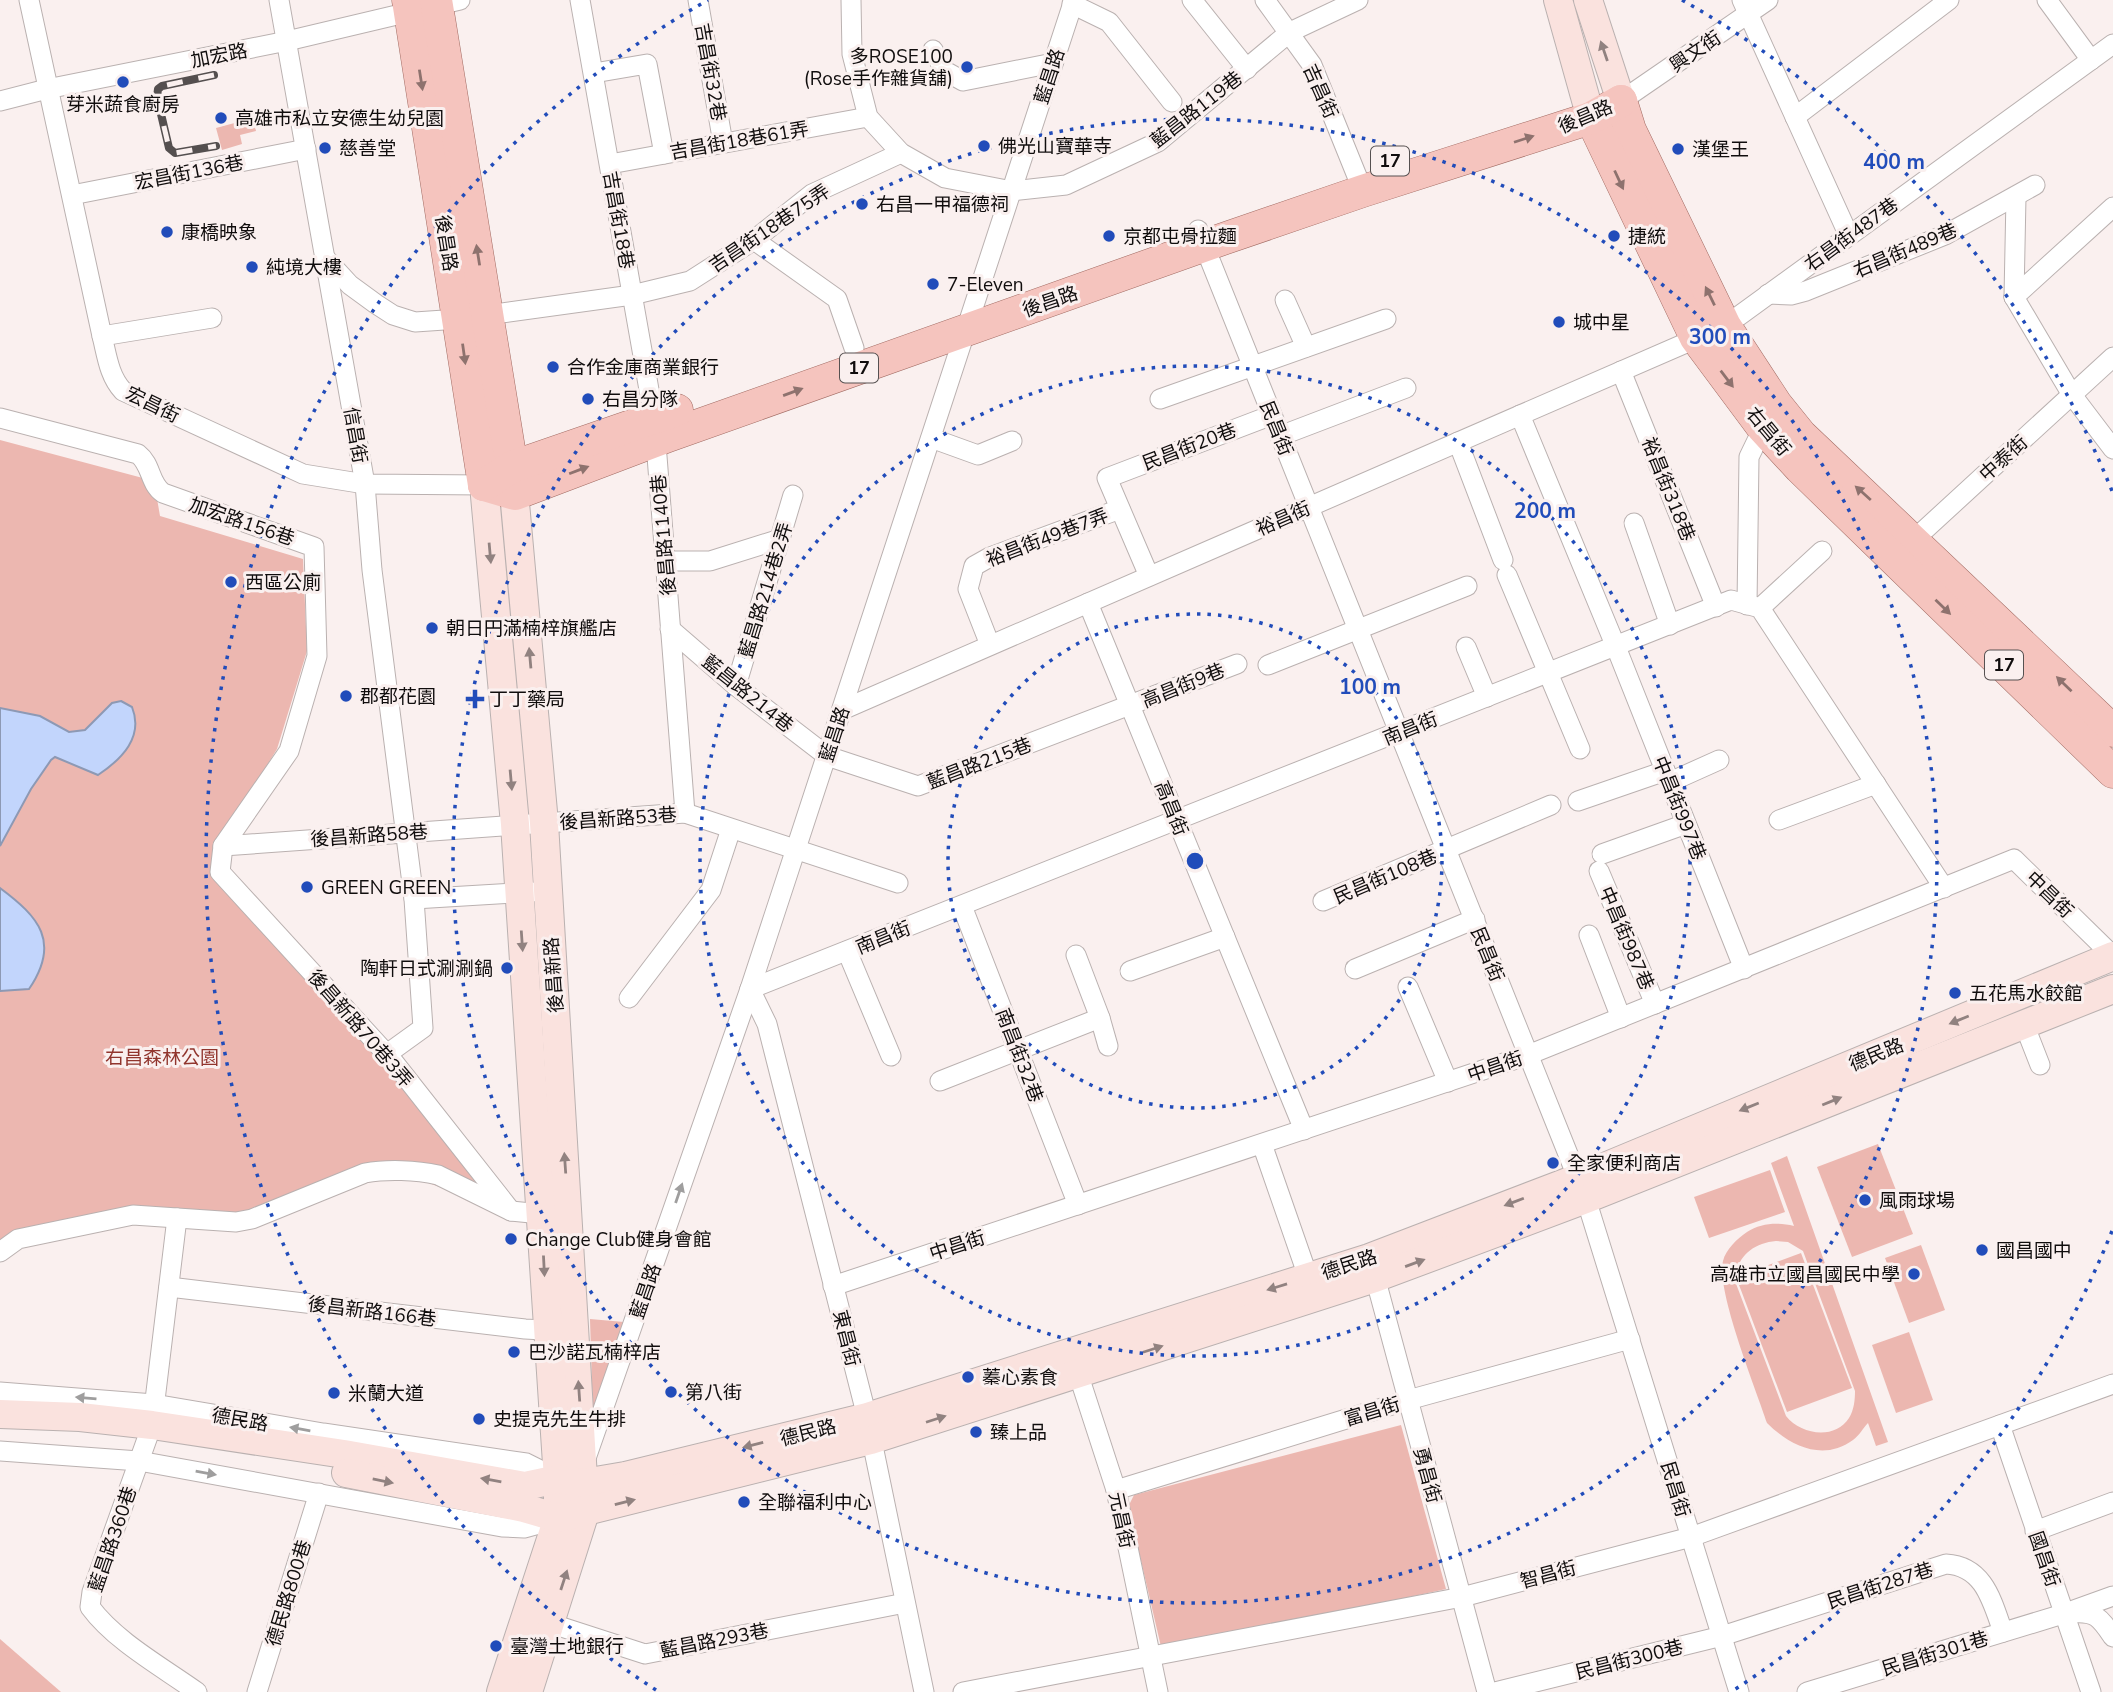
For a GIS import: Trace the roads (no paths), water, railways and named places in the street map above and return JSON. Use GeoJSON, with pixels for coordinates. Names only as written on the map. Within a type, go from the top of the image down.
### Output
{"type":"FeatureCollection","features":[{"type":"Feature","properties":{"kind":"main road","name":"後昌路"},"geometry":{"type":"LineString","coordinates":[[430,4],[473,316],[484,485]]}},
{"type":"Feature","properties":{"kind":"main road","name":"後昌路"},"geometry":{"type":"LineString","coordinates":[[473,316],[514,480],[1359,182],[1587,107],[1621,101]]}},
{"type":"Feature","properties":{"kind":"main road","name":"右昌街"},"geometry":{"type":"LineString","coordinates":[[1621,101],[1630,130],[1725,326],[1776,404],[1904,550],[2113,772]]}},
{"type":"Feature","properties":{"kind":"main road","name":"右昌街"},"geometry":{"type":"LineString","coordinates":[[1587,107],[1696,338],[1763,428],[1800,468],[1904,550],[2113,731]]}},
{"type":"Feature","properties":{"kind":"main road","name":"後昌路"},"geometry":{"type":"LineString","coordinates":[[654,430],[854,348],[969,320]]}},
{"type":"Feature","properties":{"kind":"main road"},"geometry":{"type":"LineString","coordinates":[[484,485],[514,480]]}},
{"type":"Feature","properties":{"kind":"street","name":"宏昌街"},"geometry":{"type":"LineString","coordinates":[[29,0],[102,336],[115,382],[122,391],[303,474],[365,484],[484,485]]}},
{"type":"Feature","properties":{"kind":"street","name":"信昌街"},"geometry":{"type":"LineString","coordinates":[[279,0],[365,484],[372,569],[414,899],[423,1028],[387,1054]]}},
{"type":"Feature","properties":{"kind":"street","name":"吉昌街18巷"},"geometry":{"type":"LineString","coordinates":[[580,0],[633,294],[654,430]]}},
{"type":"Feature","properties":{"kind":"street","name":"吉昌街32巷"},"geometry":{"type":"LineString","coordinates":[[698,0],[723,143]]}},
{"type":"Feature","properties":{"kind":"street"},"geometry":{"type":"LineString","coordinates":[[851,0],[852,54],[868,117]]}},
{"type":"Feature","properties":{"kind":"street"},"geometry":{"type":"LineString","coordinates":[[1192,0],[1247,69]]}},
{"type":"Feature","properties":{"kind":"street","name":"吉昌街"},"geometry":{"type":"LineString","coordinates":[[1265,0],[1312,65],[1359,182]]}},
{"type":"Feature","properties":{"kind":"street","name":"藍昌路119巷"},"geometry":{"type":"LineString","coordinates":[[868,117],[901,153],[945,178],[1012,191],[1066,185],[1158,142],[1290,33],[1358,0]]}},
{"type":"Feature","properties":{"kind":"street","name":"右昌街"},"geometry":{"type":"LineString","coordinates":[[1558,0],[1587,107]]}},
{"type":"Feature","properties":{"kind":"street","name":"右昌街"},"geometry":{"type":"LineString","coordinates":[[1588,0],[1621,101]]}},
{"type":"Feature","properties":{"kind":"street","name":"興文街"},"geometry":{"type":"LineString","coordinates":[[1621,101],[1745,7],[1768,0]]}},
{"type":"Feature","properties":{"kind":"street"},"geometry":{"type":"LineString","coordinates":[[1795,117],[1948,0]]}},
{"type":"Feature","properties":{"kind":"street"},"geometry":{"type":"LineString","coordinates":[[2047,0],[2091,60]]}},
{"type":"Feature","properties":{"kind":"street"},"geometry":{"type":"LineString","coordinates":[[1073,2],[1109,22],[1172,102]]}},
{"type":"Feature","properties":{"kind":"street","name":"藍昌路"},"geometry":{"type":"LineString","coordinates":[[528,1692],[538,1619],[558,1518],[599,1427],[750,989],[1073,2]]}},
{"type":"Feature","properties":{"kind":"street","name":"加宏路"},"geometry":{"type":"LineString","coordinates":[[0,100],[287,41],[430,4]]}},
{"type":"Feature","properties":{"kind":"street"},"geometry":{"type":"LineString","coordinates":[[1745,7],[1849,236]]}},
{"type":"Feature","properties":{"kind":"street","name":"右昌街487巷"},"geometry":{"type":"LineString","coordinates":[[1725,326],[2113,44]]}},
{"type":"Feature","properties":{"kind":"street"},"geometry":{"type":"LineString","coordinates":[[933,50],[945,71],[963,81],[1053,63]]}},
{"type":"Feature","properties":{"kind":"street"},"geometry":{"type":"LineString","coordinates":[[594,72],[646,64],[664,154]]}},
{"type":"Feature","properties":{"kind":"street","name":"吉昌街18巷61弄"},"geometry":{"type":"LineString","coordinates":[[610,164],[868,117]]}},
{"type":"Feature","properties":{"kind":"street","name":"宏昌街136巷"},"geometry":{"type":"LineString","coordinates":[[72,195],[306,149]]}},
{"type":"Feature","properties":{"kind":"street","name":"吉昌街18巷75弄"},"geometry":{"type":"LineString","coordinates":[[326,259],[351,285],[376,304],[404,320],[415,322],[633,294],[690,281],[754,240],[812,194],[901,153]]}},
{"type":"Feature","properties":{"kind":"street","name":"右昌街489巷"},"geometry":{"type":"LineString","coordinates":[[1768,294],[1791,295],[1807,292],[1945,235],[2035,185]]}},
{"type":"Feature","properties":{"kind":"street"},"geometry":{"type":"LineString","coordinates":[[2016,197],[2014,297],[2071,395],[2113,449]]}},
{"type":"Feature","properties":{"kind":"street"},"geometry":{"type":"LineString","coordinates":[[2014,297],[2113,207]]}},
{"type":"Feature","properties":{"kind":"street","name":"民昌街"},"geometry":{"type":"LineString","coordinates":[[1201,239],[1582,1188],[1739,1692]]}},
{"type":"Feature","properties":{"kind":"street"},"geometry":{"type":"LineString","coordinates":[[754,240],[838,299],[854,348]]}},
{"type":"Feature","properties":{"kind":"street"},"geometry":{"type":"LineString","coordinates":[[1285,300],[1306,347]]}},
{"type":"Feature","properties":{"kind":"street"},"geometry":{"type":"LineString","coordinates":[[102,336],[212,318]]}},
{"type":"Feature","properties":{"kind":"street"},"geometry":{"type":"LineString","coordinates":[[1160,399],[1386,319]]}},
{"type":"Feature","properties":{"kind":"street","name":"裕昌街"},"geometry":{"type":"LineString","coordinates":[[842,710],[1725,326]]}},
{"type":"Feature","properties":{"kind":"street","name":"中泰街"},"geometry":{"type":"LineString","coordinates":[[1904,550],[2113,357]]}},
{"type":"Feature","properties":{"kind":"street","name":"裕昌街318巷"},"geometry":{"type":"LineString","coordinates":[[1621,371],[1716,607]]}},
{"type":"Feature","properties":{"kind":"street"},"geometry":{"type":"LineString","coordinates":[[1280,436],[1406,388]]}},
{"type":"Feature","properties":{"kind":"street","name":"民昌街20巷"},"geometry":{"type":"LineString","coordinates":[[1120,509],[1107,478],[1272,415]]}},
{"type":"Feature","properties":{"kind":"street","name":"中昌街997巷"},"geometry":{"type":"LineString","coordinates":[[1520,415],[1744,969]]}},
{"type":"Feature","properties":{"kind":"street","name":"加宏路156巷"},"geometry":{"type":"LineString","coordinates":[[0,418],[138,454],[146,460],[155,488],[163,493],[314,547],[317,656],[289,751],[223,846]]}},
{"type":"Feature","properties":{"kind":"street"},"geometry":{"type":"LineString","coordinates":[[1763,428],[1749,457],[1753,606],[1944,888]]}},
{"type":"Feature","properties":{"kind":"street","name":"後昌路1140巷"},"geometry":{"type":"LineString","coordinates":[[654,430],[685,813]]}},
{"type":"Feature","properties":{"kind":"street"},"geometry":{"type":"LineString","coordinates":[[931,438],[978,454],[1012,441]]}},
{"type":"Feature","properties":{"kind":"street"},"geometry":{"type":"LineString","coordinates":[[1458,442],[1505,567],[1580,749]]}},
{"type":"Feature","properties":{"kind":"street","name":"後昌新路"},"geometry":{"type":"LineString","coordinates":[[514,480],[544,823],[555,1214],[561,1331],[575,1476]]}},
{"type":"Feature","properties":{"kind":"street","name":"後昌新路"},"geometry":{"type":"LineString","coordinates":[[484,485],[519,893],[555,1214]]}},
{"type":"Feature","properties":{"kind":"street","name":"藍昌路214巷2弄"},"geometry":{"type":"LineString","coordinates":[[736,686],[793,495]]}},
{"type":"Feature","properties":{"kind":"street"},"geometry":{"type":"LineString","coordinates":[[1120,509],[1149,576]]}},
{"type":"Feature","properties":{"kind":"street","name":"裕昌街49巷7弄"},"geometry":{"type":"LineString","coordinates":[[990,645],[968,589],[974,566],[990,557],[1120,509]]}},
{"type":"Feature","properties":{"kind":"street"},"geometry":{"type":"LineString","coordinates":[[1634,523],[1670,625]]}},
{"type":"Feature","properties":{"kind":"street"},"geometry":{"type":"LineString","coordinates":[[665,561],[710,561],[780,539]]}},
{"type":"Feature","properties":{"kind":"street"},"geometry":{"type":"LineString","coordinates":[[1753,606],[1822,551]]}},
{"type":"Feature","properties":{"kind":"street"},"geometry":{"type":"LineString","coordinates":[[1268,665],[1467,586]]}},
{"type":"Feature","properties":{"kind":"street","name":"南昌街"},"geometry":{"type":"LineString","coordinates":[[750,989],[1731,600],[1753,606]]}},
{"type":"Feature","properties":{"kind":"street","name":"高昌街"},"geometry":{"type":"LineString","coordinates":[[1088,603],[1304,1130]]}},
{"type":"Feature","properties":{"kind":"street","name":"藍昌路214巷"},"geometry":{"type":"LineString","coordinates":[[670,629],[736,686],[827,756]]}},
{"type":"Feature","properties":{"kind":"street"},"geometry":{"type":"LineString","coordinates":[[1466,647],[1487,697]]}},
{"type":"Feature","properties":{"kind":"street","name":"高昌街9巷"},"geometry":{"type":"LineString","coordinates":[[1130,706],[1237,664]]}},
{"type":"Feature","properties":{"kind":"street","name":"藍昌路215巷"},"geometry":{"type":"LineString","coordinates":[[827,756],[918,786],[1130,706]]}},
{"type":"Feature","properties":{"kind":"street"},"geometry":{"type":"LineString","coordinates":[[1578,801],[1720,761]]}},
{"type":"Feature","properties":{"kind":"street"},"geometry":{"type":"LineString","coordinates":[[1779,820],[1876,784]]}},
{"type":"Feature","properties":{"kind":"street","name":"民昌街108巷"},"geometry":{"type":"LineString","coordinates":[[1323,901],[1551,805]]}},
{"type":"Feature","properties":{"kind":"street","name":"後昌新路53巷"},"geometry":{"type":"LineString","coordinates":[[515,824],[685,813],[731,829]]}},
{"type":"Feature","properties":{"kind":"street","name":"後昌新路58巷"},"geometry":{"type":"LineString","coordinates":[[223,846],[515,824]]}},
{"type":"Feature","properties":{"kind":"street","name":"中昌街987巷"},"geometry":{"type":"LineString","coordinates":[[1655,1004],[1600,862],[1686,824]]}},
{"type":"Feature","properties":{"kind":"street"},"geometry":{"type":"LineString","coordinates":[[629,998],[711,890],[731,829],[898,883]]}},
{"type":"Feature","properties":{"kind":"street","name":"後昌新路70巷3弄"},"geometry":{"type":"LineString","coordinates":[[223,846],[220,872],[387,1054],[511,1211]]}},
{"type":"Feature","properties":{"kind":"street","name":"中昌街"},"geometry":{"type":"LineString","coordinates":[[833,1286],[1528,1055],[2014,859],[2113,956]]}},
{"type":"Feature","properties":{"kind":"street"},"geometry":{"type":"LineString","coordinates":[[414,899],[548,891]]}},
{"type":"Feature","properties":{"kind":"street","name":"南昌街32巷"},"geometry":{"type":"LineString","coordinates":[[962,906],[1078,1205]]}},
{"type":"Feature","properties":{"kind":"street"},"geometry":{"type":"LineString","coordinates":[[1355,969],[1475,919]]}},
{"type":"Feature","properties":{"kind":"street"},"geometry":{"type":"LineString","coordinates":[[1590,936],[1621,1018]]}},
{"type":"Feature","properties":{"kind":"street"},"geometry":{"type":"LineString","coordinates":[[1130,971],[1225,937]]}},
{"type":"Feature","properties":{"kind":"street"},"geometry":{"type":"LineString","coordinates":[[846,951],[891,1056]]}},
{"type":"Feature","properties":{"kind":"street"},"geometry":{"type":"LineString","coordinates":[[1076,955],[1108,1046]]}},
{"type":"Feature","properties":{"kind":"street","name":"德民路"},"geometry":{"type":"LineString","coordinates":[[1582,1188],[2113,956]]}},
{"type":"Feature","properties":{"kind":"street"},"geometry":{"type":"LineString","coordinates":[[1408,987],[1448,1082]]}},
{"type":"Feature","properties":{"kind":"street","name":"東昌街"},"geometry":{"type":"LineString","coordinates":[[750,989],[767,1024],[869,1428],[924,1692]]}},
{"type":"Feature","properties":{"kind":"street","name":"德民路"},"geometry":{"type":"LineString","coordinates":[[0,1392],[147,1433],[319,1493],[502,1527],[524,1528],[869,1428],[1372,1268],[2113,989]]}},
{"type":"Feature","properties":{"kind":"street"},"geometry":{"type":"LineString","coordinates":[[940,1081],[1100,1018]]}},
{"type":"Feature","properties":{"kind":"street"},"geometry":{"type":"LineString","coordinates":[[2024,1024],[2040,1065]]}},
{"type":"Feature","properties":{"kind":"street"},"geometry":{"type":"LineString","coordinates":[[1262,1144],[1312,1287]]}},
{"type":"Feature","properties":{"kind":"street"},"geometry":{"type":"LineString","coordinates":[[0,1252],[18,1239],[133,1215],[236,1222],[252,1219],[376,1171],[438,1175],[511,1211],[555,1214]]}},
{"type":"Feature","properties":{"kind":"street"},"geometry":{"type":"LineString","coordinates":[[147,1433],[177,1218]]}},
{"type":"Feature","properties":{"kind":"street","name":"勇昌街"},"geometry":{"type":"LineString","coordinates":[[1372,1268],[1488,1692]]}},
{"type":"Feature","properties":{"kind":"street","name":"後昌新路166巷"},"geometry":{"type":"LineString","coordinates":[[169,1287],[561,1331]]}},
{"type":"Feature","properties":{"kind":"street","name":"富昌街"},"geometry":{"type":"LineString","coordinates":[[1116,1490],[1408,1400],[1630,1339]]}},
{"type":"Feature","properties":{"kind":"street","name":"元昌街"},"geometry":{"type":"LineString","coordinates":[[1075,1363],[1116,1490],[1158,1692]]}},
{"type":"Feature","properties":{"kind":"street","name":"智昌街"},"geometry":{"type":"LineString","coordinates":[[963,1692],[1462,1597],[1691,1536],[2113,1384]]}},
{"type":"Feature","properties":{"kind":"street","name":"德民路"},"geometry":{"type":"LineString","coordinates":[[0,1414],[80,1418],[524,1508],[558,1518]]}},
{"type":"Feature","properties":{"kind":"street","name":"國昌街"},"geometry":{"type":"LineString","coordinates":[[2000,1425],[2091,1692]]}},
{"type":"Feature","properties":{"kind":"street","name":"德民路"},"geometry":{"type":"LineString","coordinates":[[0,1432],[147,1433],[344,1454],[525,1486],[575,1476],[625,1476],[869,1428]]}},
{"type":"Feature","properties":{"kind":"street","name":"德民路"},"geometry":{"type":"LineString","coordinates":[[0,1451],[147,1433]]}},
{"type":"Feature","properties":{"kind":"street","name":"藍昌路360巷"},"geometry":{"type":"LineString","coordinates":[[147,1433],[92,1592],[90,1607],[99,1620],[118,1636],[197,1692]]}},
{"type":"Feature","properties":{"kind":"street","name":"藍昌路"},"geometry":{"type":"LineString","coordinates":[[501,1692],[538,1619],[585,1512],[575,1476]]}},
{"type":"Feature","properties":{"kind":"street","name":"德民路800巷"},"geometry":{"type":"LineString","coordinates":[[257,1692],[319,1493]]}},
{"type":"Feature","properties":{"kind":"street"},"geometry":{"type":"LineString","coordinates":[[2035,1531],[2113,1502]]}},
{"type":"Feature","properties":{"kind":"street","name":"民昌街287巷"},"geometry":{"type":"LineString","coordinates":[[1722,1636],[1946,1564],[1968,1568],[1976,1576],[1993,1602],[2003,1632]]}},
{"type":"Feature","properties":{"kind":"street","name":"民昌街301巷"},"geometry":{"type":"LineString","coordinates":[[1807,1692],[2063,1614],[2113,1596]]}},
{"type":"Feature","properties":{"kind":"street","name":"藍昌路293巷"},"geometry":{"type":"LineString","coordinates":[[538,1619],[645,1654],[905,1603]]}},
{"type":"Feature","properties":{"kind":"street"},"geometry":{"type":"LineString","coordinates":[[2063,1614],[2086,1612],[2094,1615],[2102,1621],[2113,1637]]}},
{"type":"Feature","properties":{"kind":"street","name":"民昌街300巷"},"geometry":{"type":"LineString","coordinates":[[1495,1692],[1722,1636]]}},
{"type":"Feature","properties":{"kind":"water"},"geometry":{"type":"Polygon","coordinates":[[[121,701],[132,707],[135,718],[133,737],[122,754],[98,775],[55,757],[51,760],[31,789],[0,846],[0,708],[40,716],[69,732],[85,730],[112,703],[121,701]]]}},
{"type":"Feature","properties":{"kind":"water"},"geometry":{"type":"Polygon","coordinates":[[[0,888],[25,909],[41,932],[43,957],[39,972],[29,989],[0,991],[0,888]]]}},
{"type":"Feature","properties":{"kind":"railway"},"geometry":{"type":"LineString","coordinates":[[214,75],[162,86],[158,89],[157,97],[169,148],[175,153],[216,146]]}},
{"type":"Feature","properties":{"kind":"place","name":"多ROSE100 (Rose手作雜貨舖)"},"geometry":{"type":"Point","coordinates":[967,67]}},
{"type":"Feature","properties":{"kind":"place","name":"芽米蔬食廚房"},"geometry":{"type":"Point","coordinates":[123,82]}},
{"type":"Feature","properties":{"kind":"place","name":"高雄市私立安德生幼兒園"},"geometry":{"type":"Point","coordinates":[221,118]}},
{"type":"Feature","properties":{"kind":"place","name":"佛光山寶華寺"},"geometry":{"type":"Point","coordinates":[984,146]}},
{"type":"Feature","properties":{"kind":"place","name":"慈善堂"},"geometry":{"type":"Point","coordinates":[325,148]}},
{"type":"Feature","properties":{"kind":"place","name":"漢堡王"},"geometry":{"type":"Point","coordinates":[1678,149]}},
{"type":"Feature","properties":{"kind":"place","name":"右昌一甲福德祠"},"geometry":{"type":"Point","coordinates":[862,204]}},
{"type":"Feature","properties":{"kind":"place","name":"康橋映象"},"geometry":{"type":"Point","coordinates":[167,232]}},
{"type":"Feature","properties":{"kind":"place","name":"京都屯骨拉麵"},"geometry":{"type":"Point","coordinates":[1109,236]}},
{"type":"Feature","properties":{"kind":"place","name":"捷統"},"geometry":{"type":"Point","coordinates":[1614,236]}},
{"type":"Feature","properties":{"kind":"place","name":"純境大樓"},"geometry":{"type":"Point","coordinates":[252,267]}},
{"type":"Feature","properties":{"kind":"place","name":"7-Eleven"},"geometry":{"type":"Point","coordinates":[933,284]}},
{"type":"Feature","properties":{"kind":"place","name":"城中星"},"geometry":{"type":"Point","coordinates":[1559,322]}},
{"type":"Feature","properties":{"kind":"place","name":"合作金庫商業銀行"},"geometry":{"type":"Point","coordinates":[553,367]}},
{"type":"Feature","properties":{"kind":"place","name":"右昌分隊"},"geometry":{"type":"Point","coordinates":[588,399]}},
{"type":"Feature","properties":{"kind":"place","name":"西區公廁"},"geometry":{"type":"Point","coordinates":[231,582]}},
{"type":"Feature","properties":{"kind":"place","name":"朝日円滿楠梓旗艦店"},"geometry":{"type":"Point","coordinates":[432,628]}},
{"type":"Feature","properties":{"kind":"place","name":"郡都花園"},"geometry":{"type":"Point","coordinates":[346,696]}},
{"type":"Feature","properties":{"kind":"place","name":"丁丁藥局"},"geometry":{"type":"Point","coordinates":[475,699]}},
{"type":"Feature","properties":{"kind":"place","name":"GREEN GREEN"},"geometry":{"type":"Point","coordinates":[307,887]}},
{"type":"Feature","properties":{"kind":"place","name":"陶軒日式涮涮鍋"},"geometry":{"type":"Point","coordinates":[507,968]}},
{"type":"Feature","properties":{"kind":"place","name":"五花馬水餃館"},"geometry":{"type":"Point","coordinates":[1955,993]}},
{"type":"Feature","properties":{"kind":"place","name":"全家便利商店"},"geometry":{"type":"Point","coordinates":[1553,1163]}},
{"type":"Feature","properties":{"kind":"place","name":"風雨球場"},"geometry":{"type":"Point","coordinates":[1865,1200]}},
{"type":"Feature","properties":{"kind":"place","name":"Change Club健身會館"},"geometry":{"type":"Point","coordinates":[511,1239]}},
{"type":"Feature","properties":{"kind":"place","name":"國昌國中"},"geometry":{"type":"Point","coordinates":[1982,1250]}},
{"type":"Feature","properties":{"kind":"place","name":"高雄市立國昌國民中學"},"geometry":{"type":"Point","coordinates":[1914,1274]}},
{"type":"Feature","properties":{"kind":"place","name":"巴沙諾瓦楠梓店"},"geometry":{"type":"Point","coordinates":[514,1352]}},
{"type":"Feature","properties":{"kind":"place","name":"蓁心素食"},"geometry":{"type":"Point","coordinates":[968,1377]}},
{"type":"Feature","properties":{"kind":"place","name":"第八街"},"geometry":{"type":"Point","coordinates":[671,1392]}},
{"type":"Feature","properties":{"kind":"place","name":"米蘭大道"},"geometry":{"type":"Point","coordinates":[334,1393]}},
{"type":"Feature","properties":{"kind":"place","name":"史提克先生牛排"},"geometry":{"type":"Point","coordinates":[479,1419]}},
{"type":"Feature","properties":{"kind":"place","name":"臻上品"},"geometry":{"type":"Point","coordinates":[976,1432]}},
{"type":"Feature","properties":{"kind":"place","name":"全聯福利中心"},"geometry":{"type":"Point","coordinates":[744,1502]}},
{"type":"Feature","properties":{"kind":"place","name":"臺灣土地銀行"},"geometry":{"type":"Point","coordinates":[496,1646]}},
{"type":"Feature","properties":{"kind":"park label","name":"右昌森林公園"},"geometry":{"type":"Point","coordinates":[162,1057]}}]}
